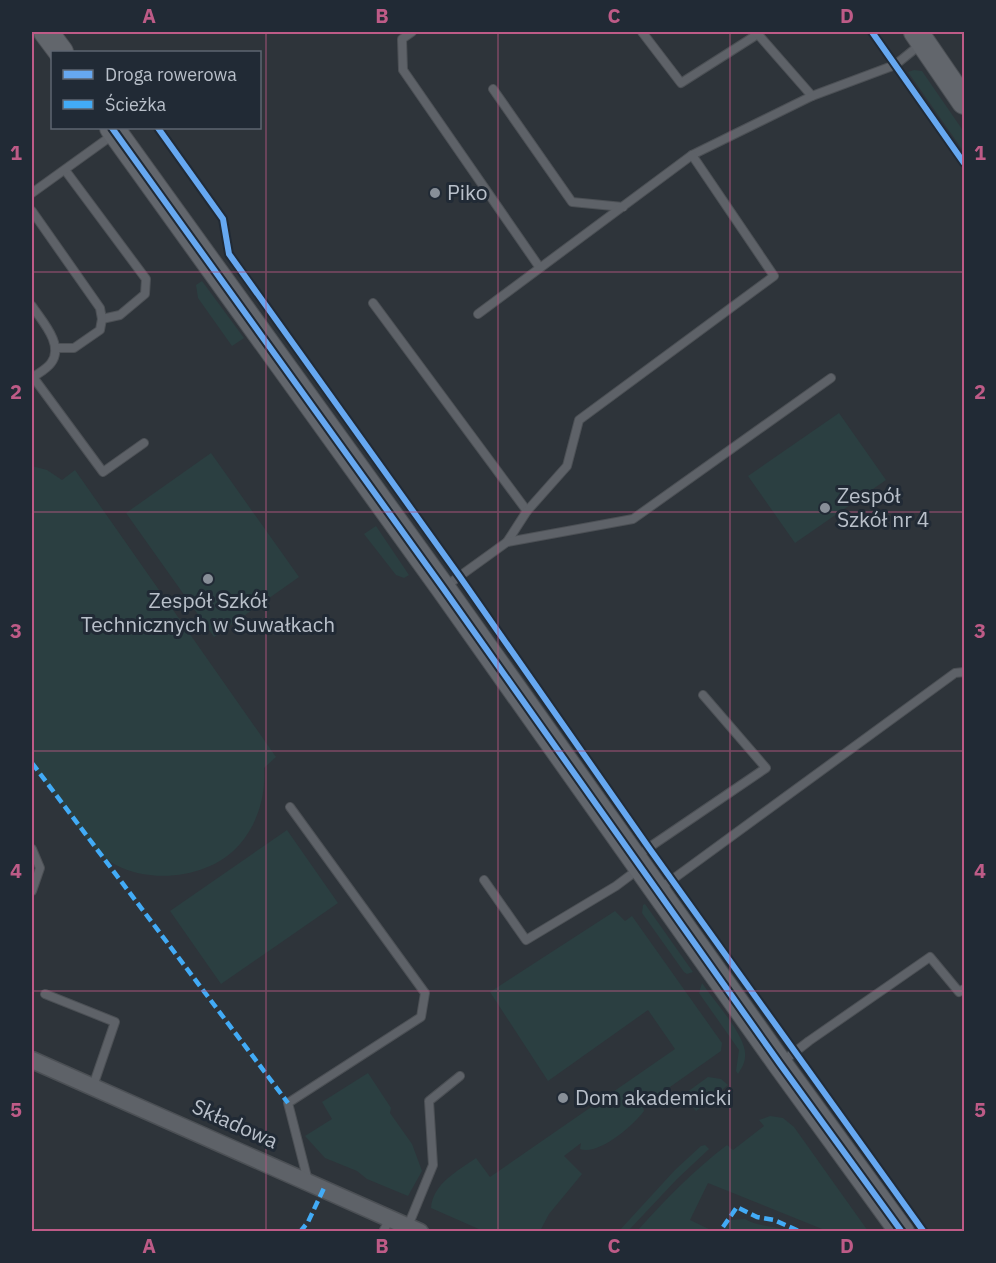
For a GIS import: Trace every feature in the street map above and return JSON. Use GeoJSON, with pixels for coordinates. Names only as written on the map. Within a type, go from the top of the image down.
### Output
{"type":"FeatureCollection","features":[{"type":"Feature","properties":{"kind":"street"},"geometry":{"type":"LineString","coordinates":[[46,32],[60,51]]}},
{"type":"Feature","properties":{"kind":"street"},"geometry":{"type":"LineString","coordinates":[[920,37],[964,102]]}},
{"type":"Feature","properties":{"kind":"street"},"geometry":{"type":"LineString","coordinates":[[114,130],[902,1232]]}},
{"type":"Feature","properties":{"kind":"street","name":"Składowa"},"geometry":{"type":"LineString","coordinates":[[32,1059],[308,1181],[387,1225],[414,1229]]}},
{"type":"Feature","properties":{"kind":"lane"},"geometry":{"type":"LineString","coordinates":[[412,32],[402,39],[403,70],[540,268]]}},
{"type":"Feature","properties":{"kind":"lane"},"geometry":{"type":"LineString","coordinates":[[642,32],[681,83],[757,33],[812,96]]}},
{"type":"Feature","properties":{"kind":"lane"},"geometry":{"type":"LineString","coordinates":[[478,314],[692,155],[812,96],[896,65],[920,37]]}},
{"type":"Feature","properties":{"kind":"lane"},"geometry":{"type":"LineString","coordinates":[[493,89],[572,202],[623,207]]}},
{"type":"Feature","properties":{"kind":"lane"},"geometry":{"type":"LineString","coordinates":[[32,193],[65,170],[114,130]]}},
{"type":"Feature","properties":{"kind":"lane"},"geometry":{"type":"LineString","coordinates":[[443,588],[507,542],[527,511],[567,466],[579,420],[774,276],[692,155]]}},
{"type":"Feature","properties":{"kind":"lane"},"geometry":{"type":"LineString","coordinates":[[65,170],[146,279],[145,294],[120,315],[102,319]]}},
{"type":"Feature","properties":{"kind":"lane"},"geometry":{"type":"LineString","coordinates":[[32,211],[100,308],[102,319],[100,330],[74,348],[55,348]]}},
{"type":"Feature","properties":{"kind":"lane"},"geometry":{"type":"LineString","coordinates":[[373,303],[527,511]]}},
{"type":"Feature","properties":{"kind":"lane"},"geometry":{"type":"LineString","coordinates":[[32,306],[51,334],[55,348],[52,362],[32,378],[103,472],[144,443]]}},
{"type":"Feature","properties":{"kind":"lane"},"geometry":{"type":"LineString","coordinates":[[507,542],[633,519],[831,378]]}},
{"type":"Feature","properties":{"kind":"lane"},"geometry":{"type":"LineString","coordinates":[[657,891],[955,673],[964,672]]}},
{"type":"Feature","properties":{"kind":"lane"},"geometry":{"type":"LineString","coordinates":[[484,880],[526,940],[616,886],[637,863],[766,768],[703,695]]}},
{"type":"Feature","properties":{"kind":"lane"},"geometry":{"type":"LineString","coordinates":[[290,807],[425,993],[422,1017],[288,1103],[308,1181]]}},
{"type":"Feature","properties":{"kind":"lane"},"geometry":{"type":"LineString","coordinates":[[32,849],[40,868],[32,891]]}},
{"type":"Feature","properties":{"kind":"lane"},"geometry":{"type":"LineString","coordinates":[[780,1064],[802,1046],[930,957],[959,992],[964,989]]}},
{"type":"Feature","properties":{"kind":"lane"},"geometry":{"type":"LineString","coordinates":[[45,994],[115,1023],[93,1086]]}},
{"type":"Feature","properties":{"kind":"lane"},"geometry":{"type":"LineString","coordinates":[[414,1229],[433,1165],[429,1101],[460,1076]]}},
{"type":"Feature","properties":{"kind":"green space"},"geometry":{"type":"Polygon","coordinates":[[[922,71],[964,132],[964,152],[908,72],[922,71]]]}},
{"type":"Feature","properties":{"kind":"green space"},"geometry":{"type":"Polygon","coordinates":[[[202,281],[244,338],[232,346],[198,298],[196,285],[202,281]]]}},
{"type":"Feature","properties":{"kind":"green space"},"geometry":{"type":"Polygon","coordinates":[[[839,413],[886,480],[795,543],[748,476],[839,413]]]}},
{"type":"Feature","properties":{"kind":"green space"},"geometry":{"type":"Polygon","coordinates":[[[211,453],[299,577],[214,637],[126,513],[211,453]]]}},
{"type":"Feature","properties":{"kind":"green space"},"geometry":{"type":"Polygon","coordinates":[[[32,466],[47,470],[62,480],[75,470],[276,757],[264,768],[264,788],[260,808],[246,836],[228,855],[197,871],[180,875],[146,875],[129,871],[105,858],[78,828],[31,760],[32,466]]]}},
{"type":"Feature","properties":{"kind":"green space"},"geometry":{"type":"Polygon","coordinates":[[[376,526],[409,575],[404,578],[396,575],[364,534],[376,526]]]}},
{"type":"Feature","properties":{"kind":"green space"},"geometry":{"type":"Polygon","coordinates":[[[287,830],[338,903],[221,984],[170,911],[287,830]]]}},
{"type":"Feature","properties":{"kind":"green space"},"geometry":{"type":"Polygon","coordinates":[[[645,904],[693,972],[687,974],[684,972],[642,913],[645,904]]]}},
{"type":"Feature","properties":{"kind":"green space"},"geometry":{"type":"Polygon","coordinates":[[[615,911],[625,921],[632,916],[722,1043],[721,1051],[643,1106],[644,1111],[639,1117],[615,1138],[587,1150],[580,1149],[581,1143],[564,1156],[582,1174],[549,1214],[540,1231],[481,1231],[431,1208],[436,1191],[441,1185],[476,1158],[490,1177],[675,1049],[648,1010],[548,1081],[490,992],[615,911]]]}},
{"type":"Feature","properties":{"kind":"green space"},"geometry":{"type":"Polygon","coordinates":[[[702,983],[741,1039],[745,1059],[738,1074],[736,1071],[739,1050],[699,993],[702,983]]]}},
{"type":"Feature","properties":{"kind":"green space"},"geometry":{"type":"Polygon","coordinates":[[[368,1073],[391,1108],[390,1113],[412,1144],[422,1171],[408,1196],[325,1158],[305,1136],[332,1119],[322,1102],[368,1073]]]}},
{"type":"Feature","properties":{"kind":"green space"},"geometry":{"type":"Polygon","coordinates":[[[708,1077],[721,1079],[728,1085],[696,1111],[683,1095],[708,1077]]]}},
{"type":"Feature","properties":{"kind":"green space"},"geometry":{"type":"Polygon","coordinates":[[[770,1116],[783,1118],[794,1127],[868,1231],[827,1231],[708,1183],[690,1220],[713,1231],[637,1231],[703,1165],[727,1145],[733,1150],[764,1126],[759,1120],[770,1116]]]}},
{"type":"Feature","properties":{"kind":"green space"},"geometry":{"type":"Polygon","coordinates":[[[705,1145],[709,1149],[628,1231],[619,1231],[675,1170],[705,1145]]]}},
{"type":"Feature","properties":{"kind":"green space"},"geometry":{"type":"Polygon","coordinates":[[[745,1219],[787,1231],[724,1231],[730,1220],[745,1219]]]}},
{"type":"Feature","properties":{"kind":"marked path"},"geometry":{"type":"LineString","coordinates":[[32,763],[288,1103]]}},
{"type":"Feature","properties":{"kind":"marked path"},"geometry":{"type":"LineString","coordinates":[[300,1232],[308,1222],[324,1188]]}},
{"type":"Feature","properties":{"kind":"marked path"},"geometry":{"type":"LineString","coordinates":[[723,1227],[737,1207],[757,1217],[774,1220],[801,1232]]}},
{"type":"Feature","properties":{"kind":"cycle path"},"geometry":{"type":"LineString","coordinates":[[872,32],[964,163]]}},
{"type":"Feature","properties":{"kind":"cycle path"},"geometry":{"type":"LineString","coordinates":[[113,129],[902,1232]]}},
{"type":"Feature","properties":{"kind":"cycle path"},"geometry":{"type":"LineString","coordinates":[[159,129],[223,219],[229,254],[924,1232]]}},
{"type":"Feature","properties":{"kind":"place","name":"Piko"},"geometry":{"type":"Point","coordinates":[435,193]}},
{"type":"Feature","properties":{"kind":"place","name":"Zespół Szkół nr 4"},"geometry":{"type":"Point","coordinates":[825,508]}},
{"type":"Feature","properties":{"kind":"place","name":"Zespół Szkół Technicznych w Suwałkach"},"geometry":{"type":"Point","coordinates":[208,579]}},
{"type":"Feature","properties":{"kind":"place","name":"Dom akademicki"},"geometry":{"type":"Point","coordinates":[563,1098]}}]}
